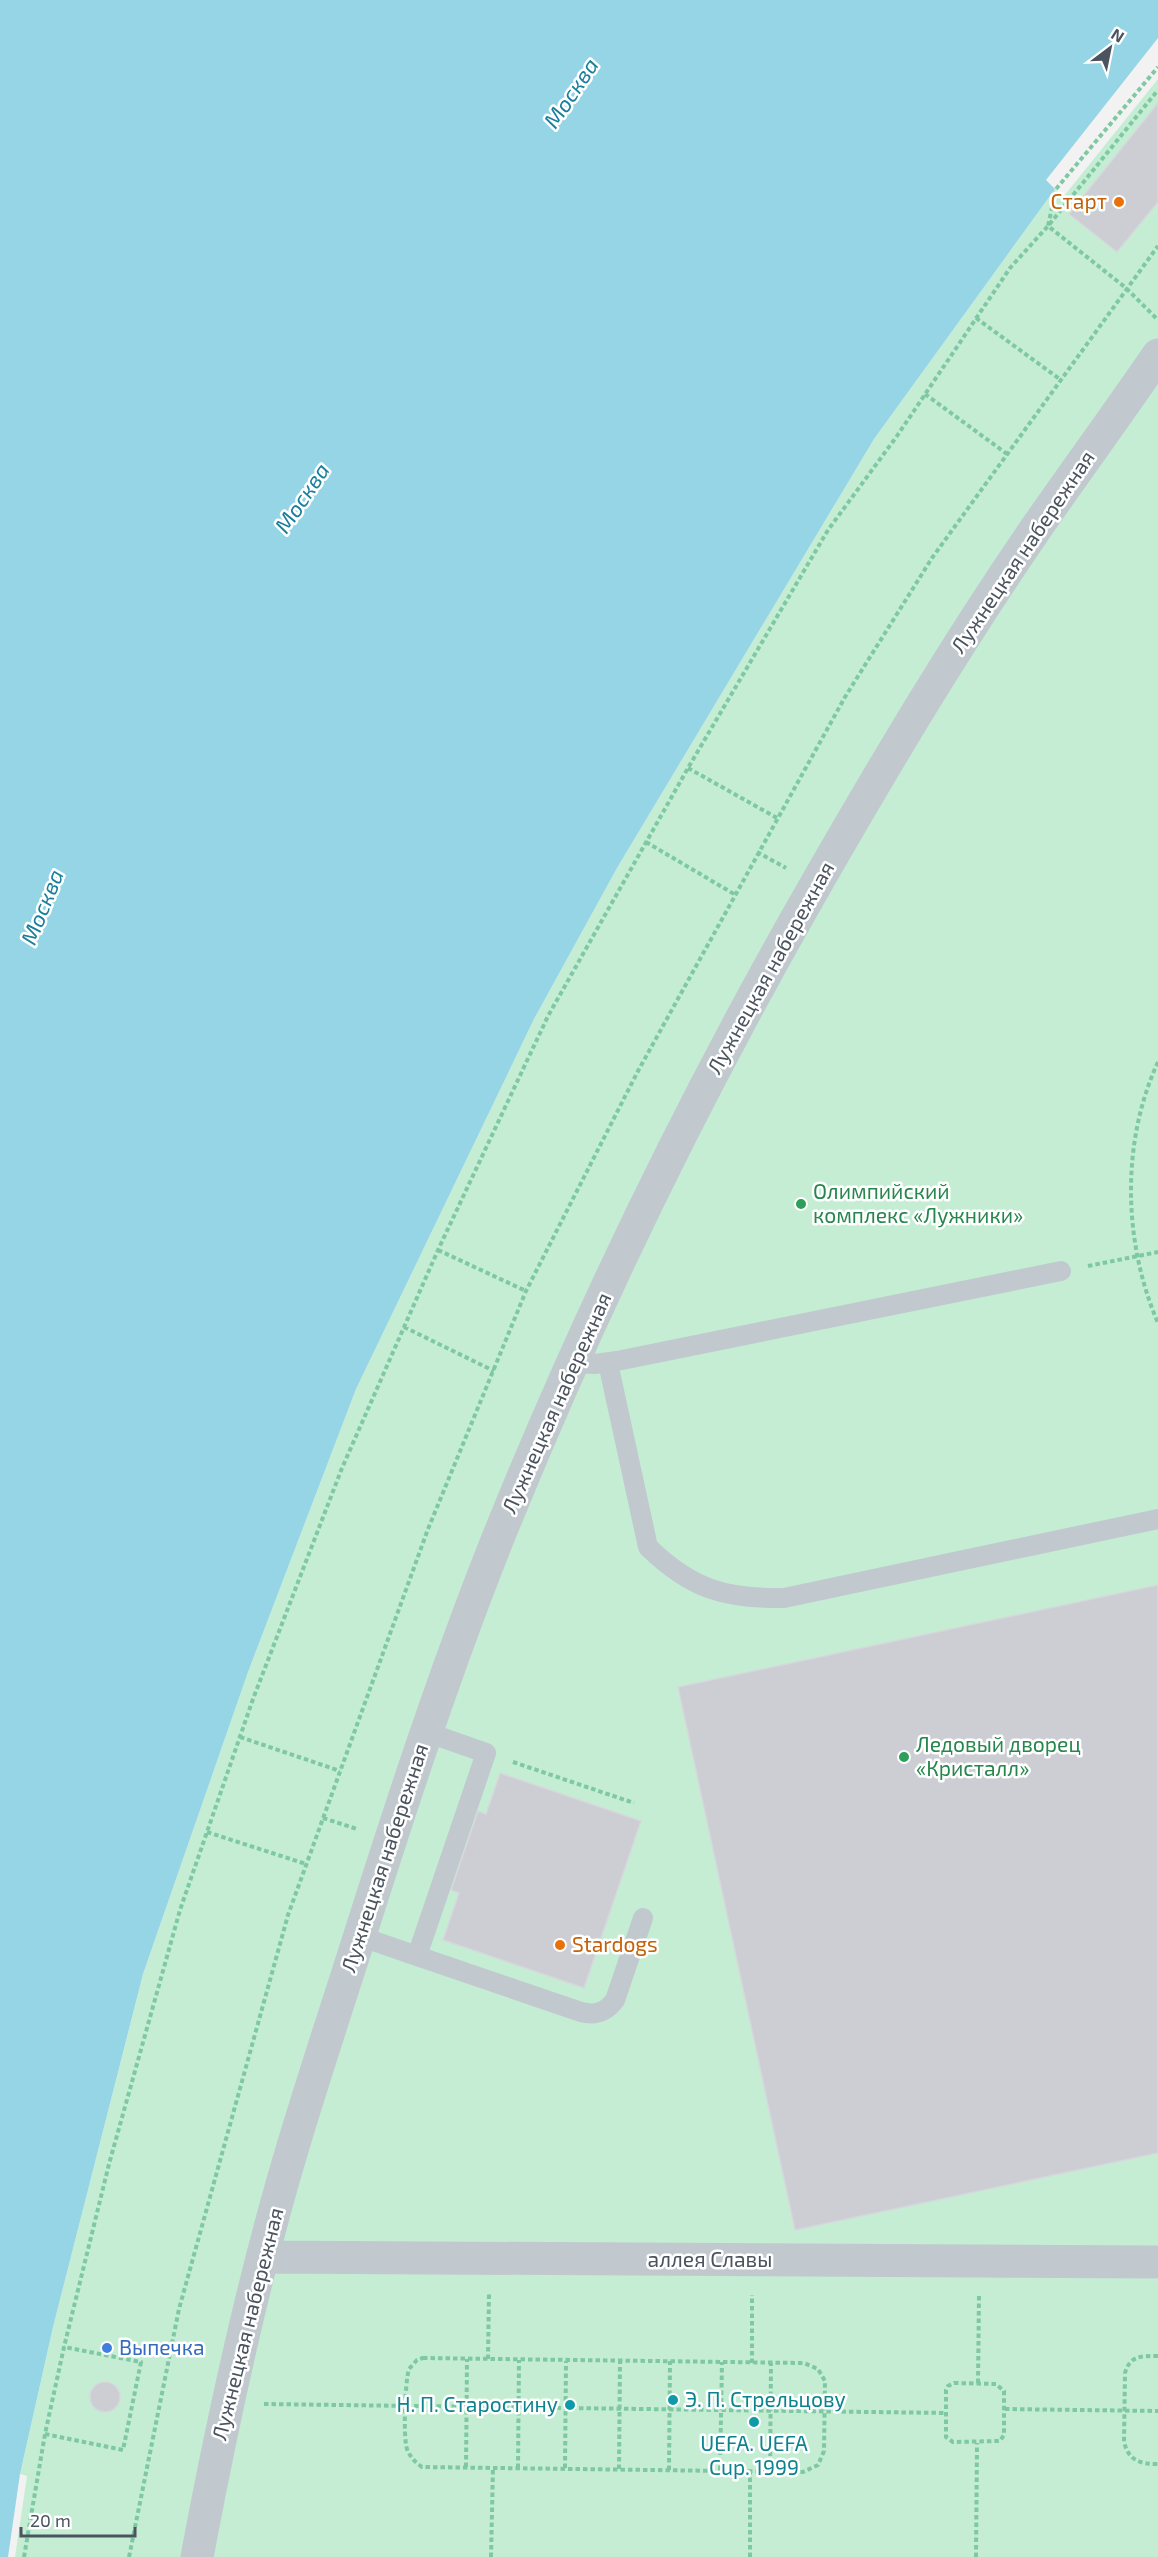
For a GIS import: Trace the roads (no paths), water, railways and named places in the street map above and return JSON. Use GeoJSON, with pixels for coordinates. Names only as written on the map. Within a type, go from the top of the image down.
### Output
{"type":"FeatureCollection","features":[{"type":"Feature","properties":{"kind":"street","name":"Лужнецкая набережная"},"geometry":{"type":"LineString","coordinates":[[197,2557],[227,2404],[293,2145],[426,1732],[496,1544],[573,1363],[700,1098],[816,884],[946,666],[1036,528],[1158,355]]}},
{"type":"Feature","properties":{"kind":"street","name":"аллея Славы"},"geometry":{"type":"LineString","coordinates":[[263,2257],[1158,2262]]}},
{"type":"Feature","properties":{"kind":"lane"},"geometry":{"type":"LineString","coordinates":[[573,1363],[608,1363],[1061,1272]]}},
{"type":"Feature","properties":{"kind":"lane"},"geometry":{"type":"LineString","coordinates":[[608,1363],[648,1547],[664,1563],[687,1579],[714,1591],[748,1599],[784,1598],[1158,1519]]}},
{"type":"Feature","properties":{"kind":"lane"},"geometry":{"type":"LineString","coordinates":[[417,1956],[486,1753],[426,1732]]}},
{"type":"Feature","properties":{"kind":"lane"},"geometry":{"type":"LineString","coordinates":[[360,1936],[590,2014],[600,2013],[609,2008],[615,2000],[643,1918]]}},
{"type":"Feature","properties":{"kind":"water","name":"Москва"},"geometry":{"type":"Polygon","coordinates":[[[0,0],[1158,0],[1158,38],[1046,180],[1055,189],[874,439],[617,868],[534,1019],[356,1389],[248,1672],[143,1974],[53,2327],[20,2474],[8,2557],[0,2557],[0,0]]]}},
{"type":"Feature","properties":{"kind":"place","name":"Старт"},"geometry":{"type":"Point","coordinates":[1119,202]}},
{"type":"Feature","properties":{"kind":"place","name":"Олимпийский комплекс «Лужники»"},"geometry":{"type":"Point","coordinates":[801,1204]}},
{"type":"Feature","properties":{"kind":"place","name":"Ледовый дворец «Кристалл»"},"geometry":{"type":"Point","coordinates":[904,1757]}},
{"type":"Feature","properties":{"kind":"place","name":"Stardogs"},"geometry":{"type":"Point","coordinates":[560,1945]}},
{"type":"Feature","properties":{"kind":"place","name":"Выпечка"},"geometry":{"type":"Point","coordinates":[107,2348]}},
{"type":"Feature","properties":{"kind":"place","name":"Э. П. Стрельцову"},"geometry":{"type":"Point","coordinates":[673,2400]}},
{"type":"Feature","properties":{"kind":"place","name":"Н. П. Старостину"},"geometry":{"type":"Point","coordinates":[570,2405]}},
{"type":"Feature","properties":{"kind":"place","name":"UEFA. UEFA Cup. 1999"},"geometry":{"type":"Point","coordinates":[754,2422]}}]}
